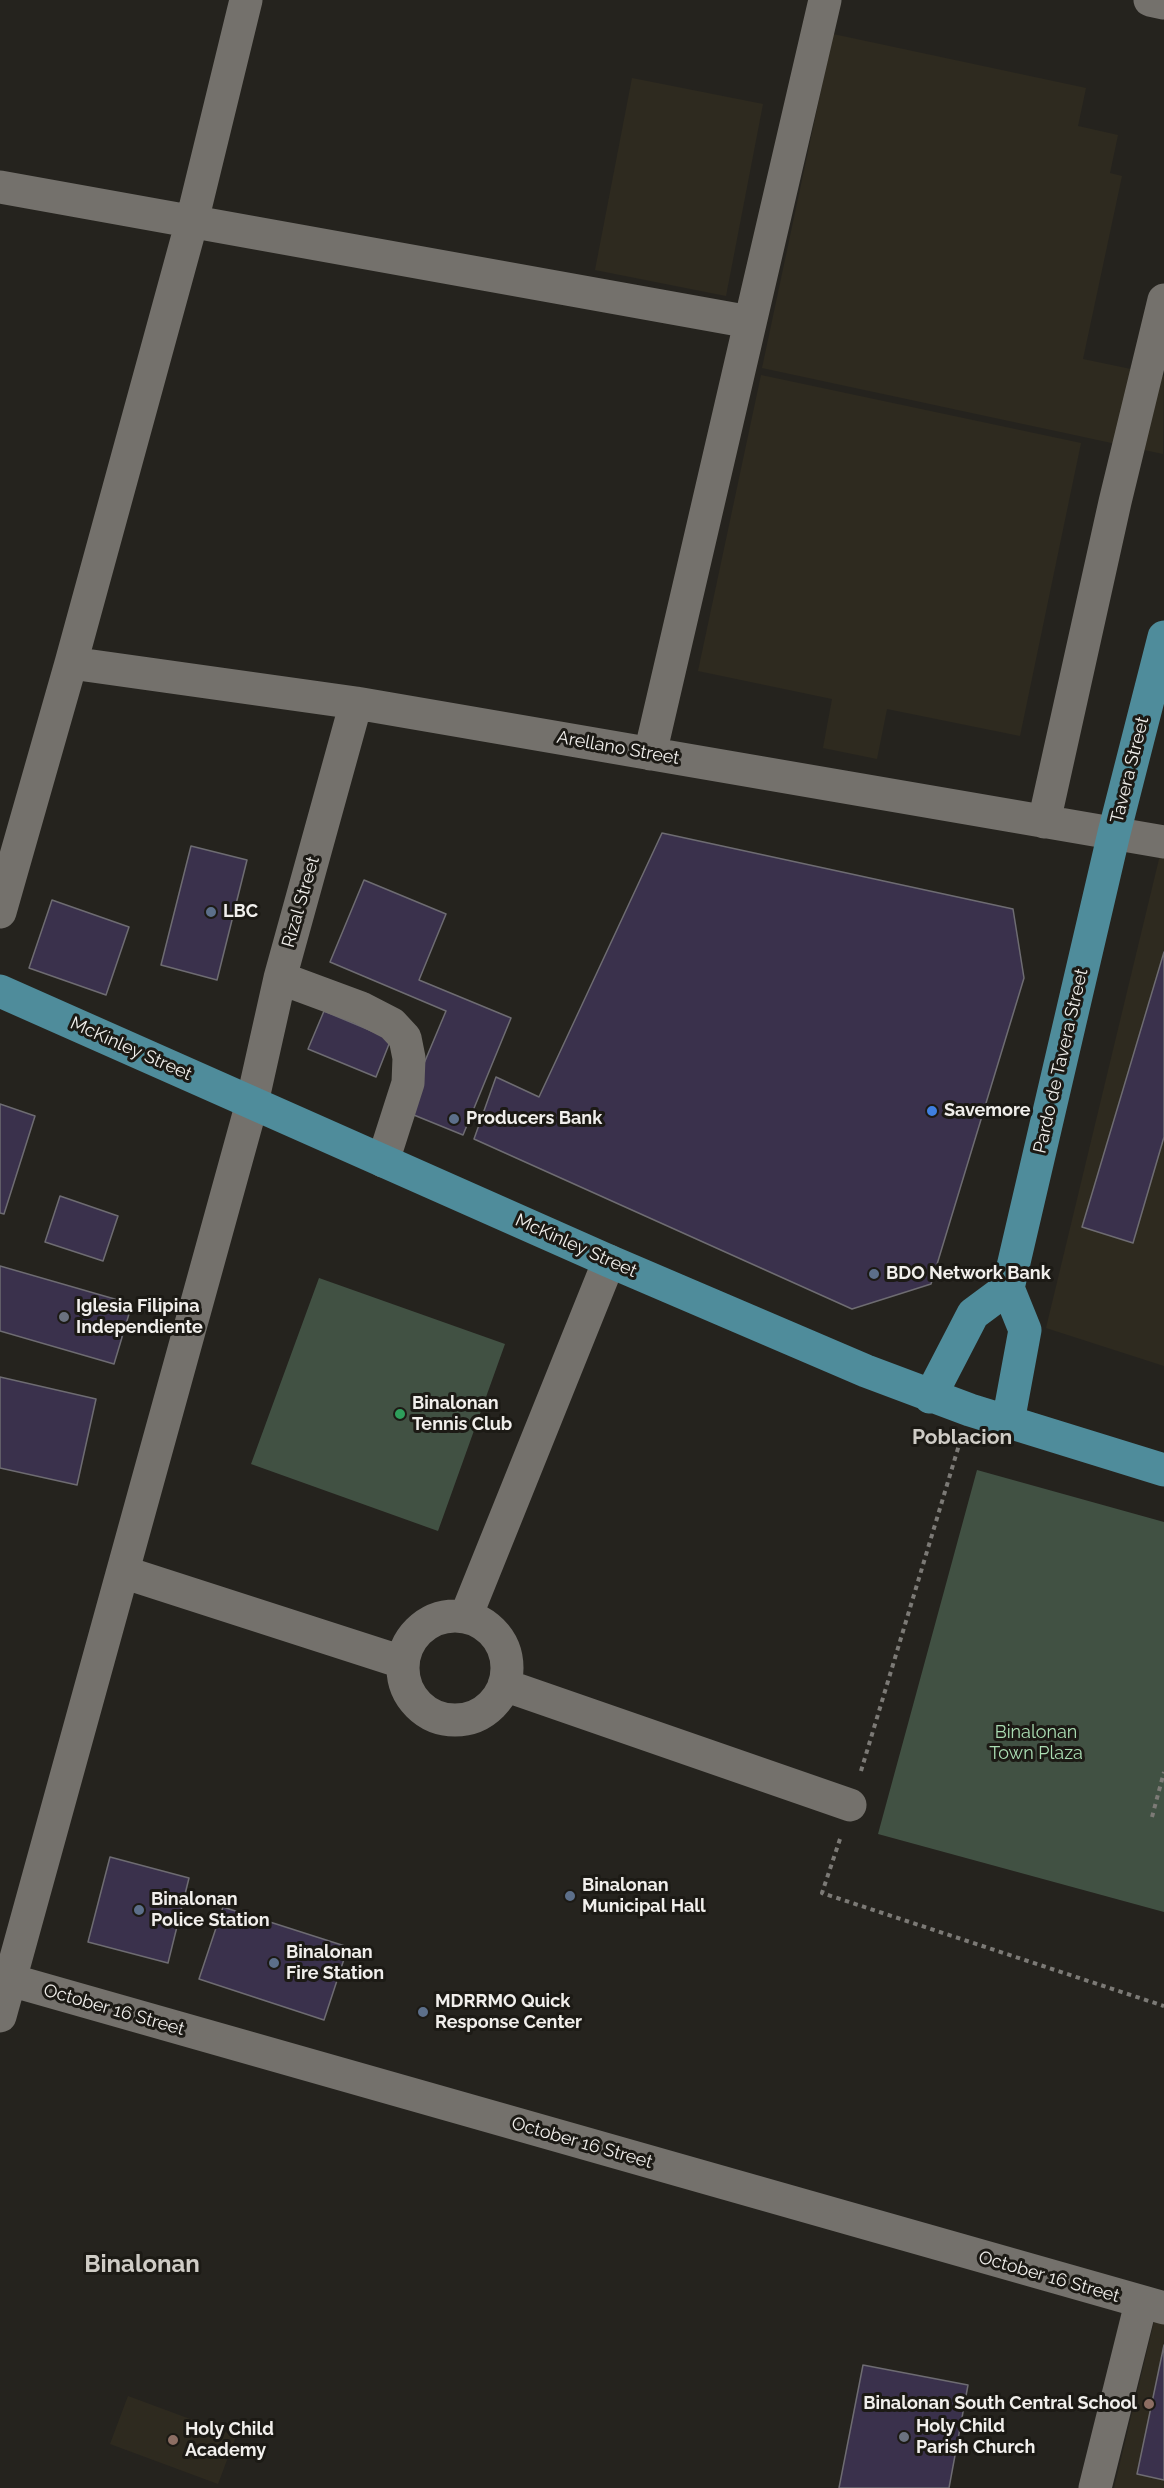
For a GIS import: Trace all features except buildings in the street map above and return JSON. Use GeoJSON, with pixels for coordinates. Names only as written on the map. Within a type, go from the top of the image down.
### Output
{"type":"FeatureCollection","features":[{"type":"Feature","properties":{"kind":"main road","name":"Tavera Street"},"geometry":{"type":"LineString","coordinates":[[1114,833],[1164,637]]}},
{"type":"Feature","properties":{"kind":"main road","name":"Pardo de Tavera Street"},"geometry":{"type":"LineString","coordinates":[[1008,1288],[1114,833]]}},
{"type":"Feature","properties":{"kind":"main road","name":"McKinley Street"},"geometry":{"type":"LineString","coordinates":[[0,991],[609,1261],[930,1397],[1164,1470]]}},
{"type":"Feature","properties":{"kind":"main road"},"geometry":{"type":"LineString","coordinates":[[930,1397],[973,1314],[1008,1288],[1025,1330],[1008,1422]]}},
{"type":"Feature","properties":{"kind":"street"},"geometry":{"type":"LineString","coordinates":[[0,912],[192,221],[246,0]]}},
{"type":"Feature","properties":{"kind":"street"},"geometry":{"type":"LineString","coordinates":[[650,754],[825,0]]}},
{"type":"Feature","properties":{"kind":"street"},"geometry":{"type":"LineString","coordinates":[[1150,0],[1164,3]]}},
{"type":"Feature","properties":{"kind":"street"},"geometry":{"type":"LineString","coordinates":[[0,187],[750,322]]}},
{"type":"Feature","properties":{"kind":"street"},"geometry":{"type":"LineString","coordinates":[[1044,822],[1115,502],[1164,300]]}},
{"type":"Feature","properties":{"kind":"street","name":"Arellano Street"},"geometry":{"type":"LineString","coordinates":[[71,663],[356,703],[1164,842]]}},
{"type":"Feature","properties":{"kind":"street","name":"Rizal Street"},"geometry":{"type":"LineString","coordinates":[[0,2016],[5,1979],[123,1572],[252,1103],[280,978],[356,703]]}},
{"type":"Feature","properties":{"kind":"street"},"geometry":{"type":"LineString","coordinates":[[280,978],[361,1008],[392,1024],[405,1038],[409,1058],[408,1083],[383,1161]]}},
{"type":"Feature","properties":{"kind":"street"},"geometry":{"type":"LineString","coordinates":[[466,1616],[609,1261]]}},
{"type":"Feature","properties":{"kind":"street"},"geometry":{"type":"LineString","coordinates":[[123,1572],[402,1662]]}},
{"type":"Feature","properties":{"kind":"street"},"geometry":{"type":"LineString","coordinates":[[444,1616],[466,1616],[486,1626],[501,1642],[507,1663],[504,1685],[493,1703],[476,1716],[454,1720],[432,1715],[415,1703],[404,1683],[402,1662],[409,1641],[424,1625],[444,1616]]}},
{"type":"Feature","properties":{"kind":"street"},"geometry":{"type":"LineString","coordinates":[[504,1685],[850,1805]]}},
{"type":"Feature","properties":{"kind":"street","name":"October 16 Street"},"geometry":{"type":"LineString","coordinates":[[5,1979],[1153,2306]]}},
{"type":"Feature","properties":{"kind":"street"},"geometry":{"type":"LineString","coordinates":[[1095,2488],[1153,2306]]}},
{"type":"Feature","properties":{"kind":"path"},"geometry":{"type":"LineString","coordinates":[[970,1410],[822,1893],[1164,2006]]}},
{"type":"Feature","properties":{"kind":"path"},"geometry":{"type":"LineString","coordinates":[[1152,1817],[1164,1772]]}},
{"type":"Feature","properties":{"kind":"shaded area"},"geometry":{"type":"Polygon","coordinates":[[[833,34],[1086,88],[1078,126],[1118,135],[1110,173],[1122,176],[1083,359],[1164,376],[1163,454],[762,368],[833,34]]]}},
{"type":"Feature","properties":{"kind":"shaded area"},"geometry":{"type":"Polygon","coordinates":[[[632,78],[763,104],[726,296],[595,270],[632,78]]]}},
{"type":"Feature","properties":{"kind":"shaded area"},"geometry":{"type":"Polygon","coordinates":[[[761,375],[1081,443],[1020,736],[887,709],[877,759],[823,748],[832,699],[698,671],[761,375]]]}},
{"type":"Feature","properties":{"kind":"shaded area"},"geometry":{"type":"Polygon","coordinates":[[[1160,855],[1164,855],[1164,1366],[1046,1328],[1160,855]]]}},
{"type":"Feature","properties":{"kind":"shaded area","name":"Binalonan South Central School"},"geometry":{"type":"Polygon","coordinates":[[[1155,2318],[1164,2321],[1164,2488],[1114,2488],[1155,2318]]]}},
{"type":"Feature","properties":{"kind":"shaded area","name":"Holy Child Academy"},"geometry":{"type":"Polygon","coordinates":[[[128,2396],[236,2436],[218,2484],[110,2444],[128,2396]]]}},
{"type":"Feature","properties":{"kind":"green space"},"geometry":{"type":"Polygon","coordinates":[[[319,1278],[505,1344],[438,1531],[251,1464],[319,1278]]]}},
{"type":"Feature","properties":{"kind":"green space","name":"Binalonan Town Plaza"},"geometry":{"type":"Polygon","coordinates":[[[977,1470],[1164,1522],[1164,1912],[878,1834],[977,1470]]]}},
{"type":"Feature","properties":{"kind":"place","name":"LBC"},"geometry":{"type":"Point","coordinates":[211,912]}},
{"type":"Feature","properties":{"kind":"place","name":"Savemore"},"geometry":{"type":"Point","coordinates":[932,1111]}},
{"type":"Feature","properties":{"kind":"place","name":"Producers Bank"},"geometry":{"type":"Point","coordinates":[454,1119]}},
{"type":"Feature","properties":{"kind":"place","name":"BDO Network Bank"},"geometry":{"type":"Point","coordinates":[874,1274]}},
{"type":"Feature","properties":{"kind":"place","name":"Iglesia Filipina Independiente"},"geometry":{"type":"Point","coordinates":[64,1317]}},
{"type":"Feature","properties":{"kind":"place","name":"Binalonan Tennis Club"},"geometry":{"type":"Point","coordinates":[400,1414]}},
{"type":"Feature","properties":{"kind":"place","name":"Binalonan Municipal Hall"},"geometry":{"type":"Point","coordinates":[570,1896]}},
{"type":"Feature","properties":{"kind":"place","name":"Binalonan Police Station"},"geometry":{"type":"Point","coordinates":[139,1910]}},
{"type":"Feature","properties":{"kind":"place","name":"Binalonan Fire Station"},"geometry":{"type":"Point","coordinates":[274,1963]}},
{"type":"Feature","properties":{"kind":"place","name":"MDRRMO Quick Response Center"},"geometry":{"type":"Point","coordinates":[423,2012]}},
{"type":"Feature","properties":{"kind":"place","name":"Binalonan South Central School"},"geometry":{"type":"Point","coordinates":[1149,2404]}},
{"type":"Feature","properties":{"kind":"place","name":"Holy Child Parish Church"},"geometry":{"type":"Point","coordinates":[904,2437]}},
{"type":"Feature","properties":{"kind":"place","name":"Holy Child Academy"},"geometry":{"type":"Point","coordinates":[173,2440]}},
{"type":"Feature","properties":{"kind":"district","name":"Poblacion"},"geometry":{"type":"Point","coordinates":[962,1438]}},
{"type":"Feature","properties":{"kind":"district","name":"Binalonan"},"geometry":{"type":"Point","coordinates":[142,2265]}}]}
